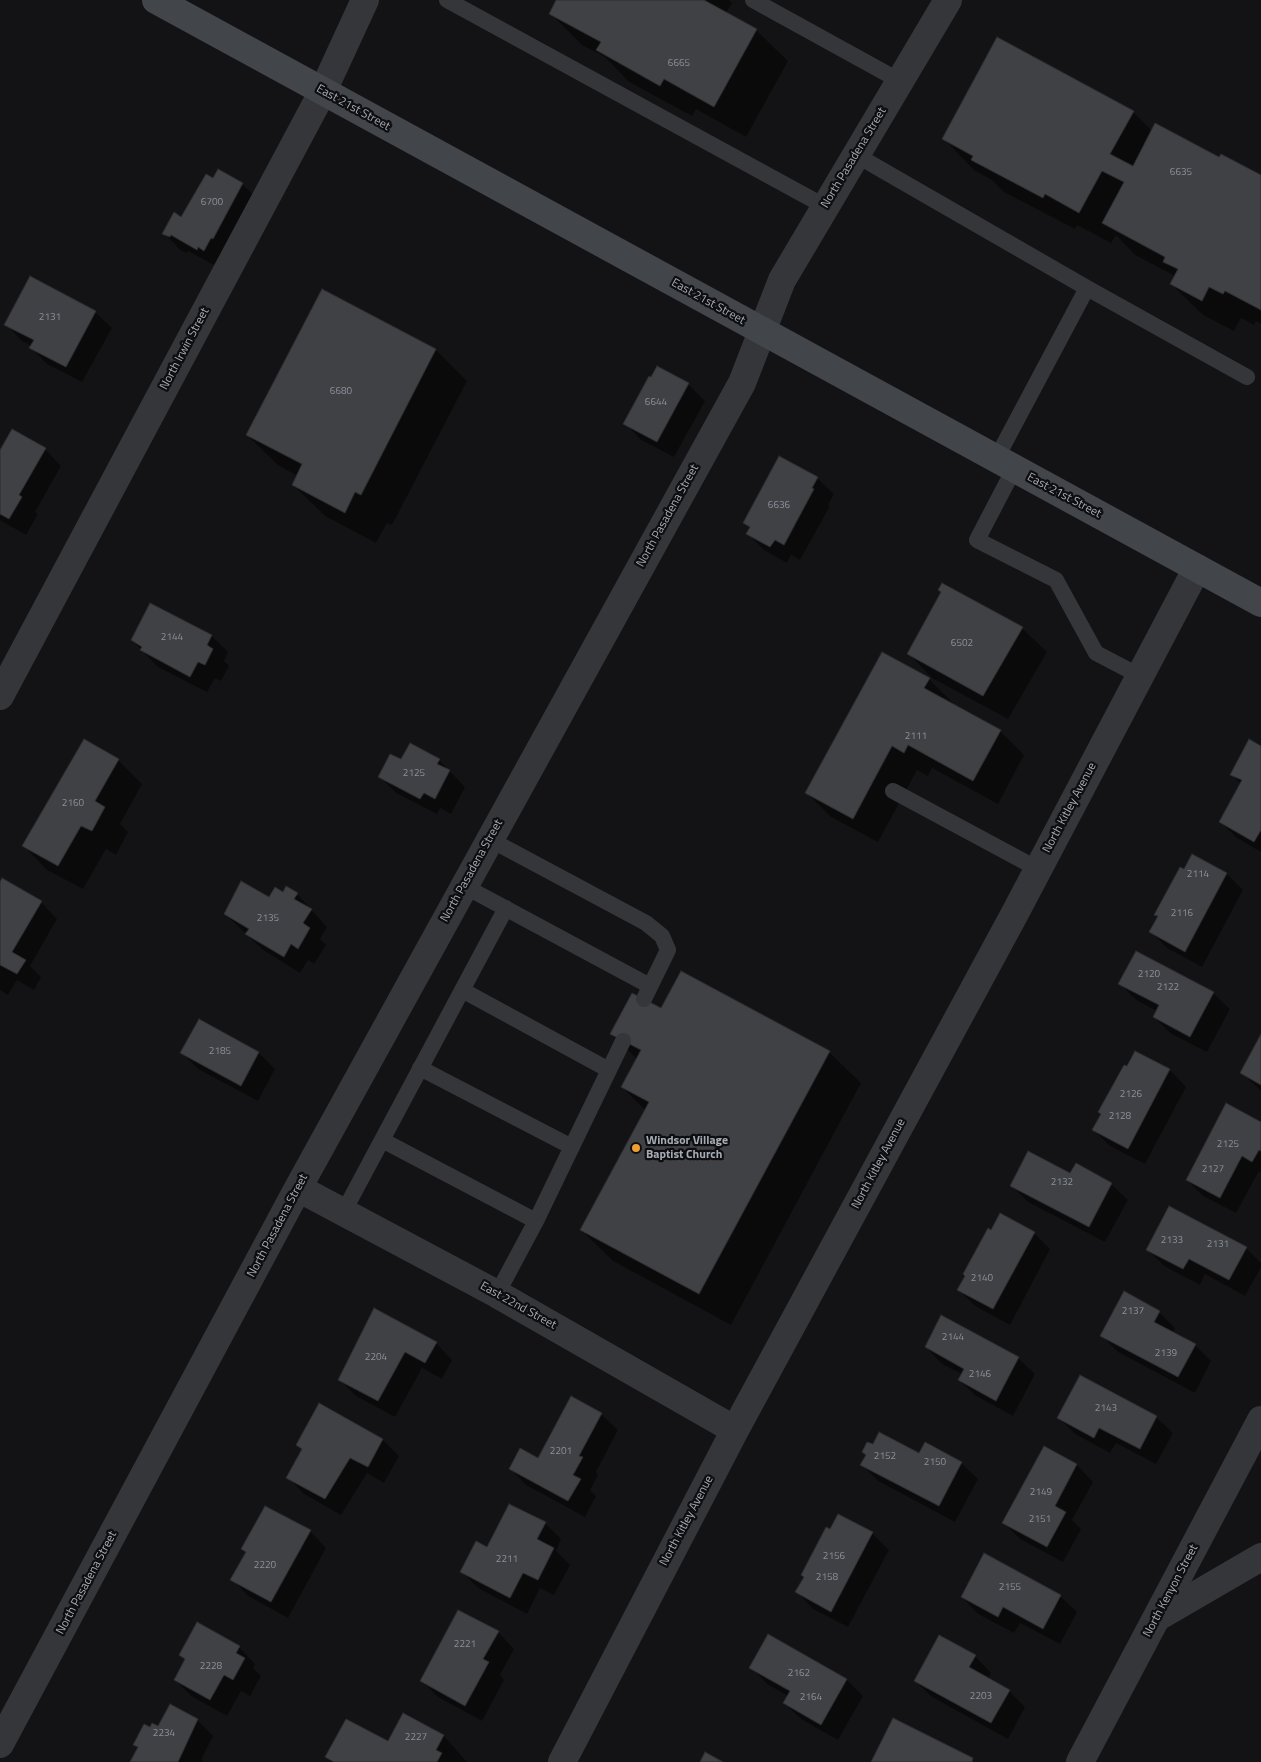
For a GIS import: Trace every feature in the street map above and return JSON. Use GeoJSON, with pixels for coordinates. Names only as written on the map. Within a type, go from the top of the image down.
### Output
{"type":"FeatureCollection","features":[{"type":"Feature","properties":{"kind":"main road","name":"East 21st Street"},"geometry":{"type":"LineString","coordinates":[[156,0],[761,332],[1261,603]]}},
{"type":"Feature","properties":{"kind":"street","name":"North Irwin Street"},"geometry":{"type":"LineString","coordinates":[[0,696],[323,91],[365,0]]}},
{"type":"Feature","properties":{"kind":"street","name":"North Pasadena Street"},"geometry":{"type":"LineString","coordinates":[[0,1744],[298,1188],[742,383],[782,280],[948,0]]}},
{"type":"Feature","properties":{"kind":"street","name":"North Kitley Avenue"},"geometry":{"type":"LineString","coordinates":[[562,1762],[735,1430],[1038,869],[1197,568]]}},
{"type":"Feature","properties":{"kind":"street","name":"East 22nd Street"},"geometry":{"type":"LineString","coordinates":[[298,1188],[497,1294],[735,1430]]}},
{"type":"Feature","properties":{"kind":"street","name":"North Kenyon Street"},"geometry":{"type":"LineString","coordinates":[[1080,1762],[1261,1420]]}},
{"type":"Feature","properties":{"kind":"street"},"geometry":{"type":"LineString","coordinates":[[1158,1616],[1261,1557]]}},
{"type":"Feature","properties":{"kind":"lane"},"geometry":{"type":"LineString","coordinates":[[447,0],[826,207]]}},
{"type":"Feature","properties":{"kind":"lane"},"geometry":{"type":"LineString","coordinates":[[753,0],[900,81]]}},
{"type":"Feature","properties":{"kind":"lane"},"geometry":{"type":"LineString","coordinates":[[856,156],[1087,288],[1248,377]]}},
{"type":"Feature","properties":{"kind":"lane"},"geometry":{"type":"LineString","coordinates":[[1087,288],[1005,464],[977,540],[1056,580],[1096,653],[1140,676]]}},
{"type":"Feature","properties":{"kind":"lane"},"geometry":{"type":"LineString","coordinates":[[893,791],[1038,869]]}},
{"type":"Feature","properties":{"kind":"lane"},"geometry":{"type":"LineString","coordinates":[[464,886],[506,908],[647,993],[668,950],[662,936],[646,923],[489,839]]}},
{"type":"Feature","properties":{"kind":"lane"},"geometry":{"type":"LineString","coordinates":[[343,1213],[506,908]]}},
{"type":"Feature","properties":{"kind":"lane"},"geometry":{"type":"LineString","coordinates":[[462,990],[609,1070]]}},
{"type":"Feature","properties":{"kind":"lane"},"geometry":{"type":"LineString","coordinates":[[497,1294],[536,1221],[623,1041]]}},
{"type":"Feature","properties":{"kind":"lane"},"geometry":{"type":"LineString","coordinates":[[420,1068],[572,1148]]}},
{"type":"Feature","properties":{"kind":"lane"},"geometry":{"type":"LineString","coordinates":[[382,1140],[536,1221]]}},
{"type":"Feature","properties":{"kind":"building"},"geometry":{"type":"Polygon","coordinates":[[[556,0],[704,0],[757,29],[714,107],[664,79],[660,86],[596,50],[601,42],[549,14],[556,0]]]}},
{"type":"Feature","properties":{"kind":"building"},"geometry":{"type":"Polygon","coordinates":[[[997,37],[1134,111],[1110,154],[1133,166],[1155,123],[1219,157],[1221,154],[1261,175],[1261,310],[1225,291],[1223,294],[1209,287],[1202,301],[1170,284],[1178,269],[1163,262],[1165,257],[1102,223],[1124,182],[1102,171],[1079,213],[1045,194],[1043,198],[971,160],[973,156],[942,139],[997,37]]]}},
{"type":"Feature","properties":{"kind":"building"},"geometry":{"type":"Polygon","coordinates":[[[218,169],[243,183],[213,239],[211,238],[204,251],[198,247],[197,250],[171,235],[170,237],[162,234],[174,212],[181,217],[206,174],[213,178],[218,169]]]}},
{"type":"Feature","properties":{"kind":"building"},"geometry":{"type":"Polygon","coordinates":[[[30,276],[96,311],[66,367],[29,348],[34,340],[4,325],[30,276]]]}},
{"type":"Feature","properties":{"kind":"building"},"geometry":{"type":"Polygon","coordinates":[[[322,289],[436,349],[361,495],[355,492],[345,513],[292,485],[302,464],[246,435],[322,289]]]}},
{"type":"Feature","properties":{"kind":"building"},"geometry":{"type":"Polygon","coordinates":[[[657,366],[689,383],[657,442],[623,424],[649,376],[651,377],[657,366]]]}},
{"type":"Feature","properties":{"kind":"building"},"geometry":{"type":"Polygon","coordinates":[[[12,429],[46,448],[19,495],[22,497],[9,519],[0,514],[0,450],[12,429]]]}},
{"type":"Feature","properties":{"kind":"building"},"geometry":{"type":"Polygon","coordinates":[[[779,456],[818,477],[812,488],[814,489],[784,545],[775,540],[770,547],[746,534],[750,527],[743,523],[779,456]]]}},
{"type":"Feature","properties":{"kind":"building"},"geometry":{"type":"Polygon","coordinates":[[[942,583],[1023,627],[983,696],[907,654],[941,592],[938,590],[942,583]]]}},
{"type":"Feature","properties":{"kind":"building"},"geometry":{"type":"Polygon","coordinates":[[[150,603],[212,635],[207,645],[213,649],[205,665],[198,662],[190,677],[140,650],[142,647],[131,640],[150,603]]]}},
{"type":"Feature","properties":{"kind":"building"},"geometry":{"type":"Polygon","coordinates":[[[882,652],[930,678],[924,688],[1001,730],[973,781],[908,745],[904,753],[892,746],[853,819],[805,793],[882,652]]]}},
{"type":"Feature","properties":{"kind":"building"},"geometry":{"type":"Polygon","coordinates":[[[84,739],[119,759],[95,801],[105,807],[92,831],[81,826],[58,866],[22,846],[84,739]]]}},
{"type":"Feature","properties":{"kind":"building"},"geometry":{"type":"Polygon","coordinates":[[[1249,739],[1261,746],[1261,830],[1254,842],[1219,822],[1242,780],[1230,775],[1249,739]]]}},
{"type":"Feature","properties":{"kind":"building"},"geometry":{"type":"Polygon","coordinates":[[[410,743],[440,759],[437,764],[450,770],[435,799],[424,793],[420,799],[378,777],[390,754],[401,759],[410,743]]]}},
{"type":"Feature","properties":{"kind":"building"},"geometry":{"type":"Polygon","coordinates":[[[1192,854],[1227,873],[1185,952],[1149,932],[1158,916],[1154,915],[1180,867],[1184,869],[1192,854]]]}},
{"type":"Feature","properties":{"kind":"building"},"geometry":{"type":"Polygon","coordinates":[[[2,878],[42,901],[12,952],[26,960],[17,974],[0,965],[0,882],[2,878]]]}},
{"type":"Feature","properties":{"kind":"building"},"geometry":{"type":"Polygon","coordinates":[[[241,881],[269,897],[275,887],[283,892],[286,886],[298,893],[294,899],[312,909],[303,923],[310,928],[298,949],[291,944],[284,957],[245,934],[249,929],[224,914],[241,881]]]}},
{"type":"Feature","properties":{"kind":"building"},"geometry":{"type":"Polygon","coordinates":[[[1136,951],[1214,992],[1190,1037],[1153,1017],[1159,1005],[1118,984],[1136,951]]]}},
{"type":"Feature","properties":{"kind":"building"},"geometry":{"type":"Polygon","coordinates":[[[681,971],[830,1051],[699,1294],[580,1230],[649,1102],[621,1087],[641,1050],[610,1034],[632,993],[661,1008],[681,971]]]}},
{"type":"Feature","properties":{"kind":"building"},"geometry":{"type":"Polygon","coordinates":[[[199,1019],[259,1052],[241,1086],[180,1053],[199,1019]]]}},
{"type":"Feature","properties":{"kind":"building"},"geometry":{"type":"Polygon","coordinates":[[[1261,1034],[1261,1085],[1240,1073],[1261,1034]]]}},
{"type":"Feature","properties":{"kind":"building"},"geometry":{"type":"Polygon","coordinates":[[[1135,1051],[1170,1069],[1128,1149],[1092,1130],[1101,1114],[1098,1112],[1124,1065],[1127,1066],[1135,1051]]]}},
{"type":"Feature","properties":{"kind":"building"},"geometry":{"type":"Polygon","coordinates":[[[1226,1103],[1261,1122],[1261,1151],[1259,1150],[1252,1162],[1242,1156],[1220,1198],[1186,1180],[1226,1103]]]}},
{"type":"Feature","properties":{"kind":"building"},"geometry":{"type":"Polygon","coordinates":[[[1028,1151],[1070,1173],[1076,1163],[1112,1183],[1089,1227],[1010,1186],[1028,1151]]]}},
{"type":"Feature","properties":{"kind":"building"},"geometry":{"type":"Polygon","coordinates":[[[1169,1206],[1247,1247],[1229,1280],[1189,1259],[1183,1269],[1146,1250],[1169,1206]]]}},
{"type":"Feature","properties":{"kind":"building"},"geometry":{"type":"Polygon","coordinates":[[[1000,1213],[1035,1232],[993,1309],[957,1290],[965,1276],[963,1274],[988,1228],[991,1230],[1000,1213]]]}},
{"type":"Feature","properties":{"kind":"building"},"geometry":{"type":"Polygon","coordinates":[[[1124,1291],[1160,1311],[1154,1322],[1196,1344],[1178,1377],[1100,1336],[1124,1291]]]}},
{"type":"Feature","properties":{"kind":"building"},"geometry":{"type":"Polygon","coordinates":[[[374,1308],[437,1342],[425,1363],[405,1352],[378,1401],[338,1380],[374,1308]]]}},
{"type":"Feature","properties":{"kind":"building"},"geometry":{"type":"Polygon","coordinates":[[[941,1315],[1019,1357],[996,1401],[958,1380],[964,1369],[925,1347],[941,1315]]]}},
{"type":"Feature","properties":{"kind":"building"},"geometry":{"type":"Polygon","coordinates":[[[1080,1375],[1157,1416],[1140,1449],[1099,1428],[1094,1438],[1057,1418],[1080,1375]]]}},
{"type":"Feature","properties":{"kind":"building"},"geometry":{"type":"Polygon","coordinates":[[[571,1396],[602,1413],[579,1456],[583,1457],[573,1475],[581,1479],[568,1501],[509,1469],[520,1448],[538,1458],[571,1396]]]}},
{"type":"Feature","properties":{"kind":"building"},"geometry":{"type":"Polygon","coordinates":[[[319,1403],[383,1439],[368,1467],[350,1458],[325,1499],[286,1478],[302,1449],[296,1445],[319,1403]]]}},
{"type":"Feature","properties":{"kind":"building"},"geometry":{"type":"Polygon","coordinates":[[[879,1432],[919,1453],[925,1442],[962,1462],[939,1506],[860,1465],[866,1455],[862,1452],[867,1442],[873,1444],[879,1432]]]}},
{"type":"Feature","properties":{"kind":"building"},"geometry":{"type":"Polygon","coordinates":[[[1044,1446],[1077,1464],[1055,1506],[1066,1512],[1047,1547],[1002,1523],[1044,1446]]]}},
{"type":"Feature","properties":{"kind":"building"},"geometry":{"type":"Polygon","coordinates":[[[509,1504],[546,1522],[537,1539],[554,1548],[538,1580],[523,1573],[510,1598],[460,1572],[476,1541],[487,1547],[509,1504]]]}},
{"type":"Feature","properties":{"kind":"building"},"geometry":{"type":"Polygon","coordinates":[[[265,1506],[311,1530],[271,1602],[230,1580],[246,1552],[241,1549],[265,1506]]]}},
{"type":"Feature","properties":{"kind":"building"},"geometry":{"type":"Polygon","coordinates":[[[838,1514],[873,1532],[831,1612],[795,1592],[804,1577],[801,1575],[826,1527],[830,1529],[838,1514]]]}},
{"type":"Feature","properties":{"kind":"building"},"geometry":{"type":"Polygon","coordinates":[[[984,1553],[1061,1595],[1043,1629],[1003,1607],[998,1617],[961,1597],[984,1553]]]}},
{"type":"Feature","properties":{"kind":"building"},"geometry":{"type":"Polygon","coordinates":[[[458,1610],[499,1631],[483,1659],[489,1662],[465,1706],[420,1681],[458,1610]]]}},
{"type":"Feature","properties":{"kind":"building"},"geometry":{"type":"Polygon","coordinates":[[[197,1622],[240,1646],[236,1653],[245,1658],[233,1680],[224,1675],[210,1700],[174,1680],[185,1659],[179,1655],[197,1622]]]}},
{"type":"Feature","properties":{"kind":"building"},"geometry":{"type":"Polygon","coordinates":[[[768,1634],[847,1679],[821,1725],[783,1703],[790,1691],[749,1668],[768,1634]]]}},
{"type":"Feature","properties":{"kind":"building"},"geometry":{"type":"Polygon","coordinates":[[[939,1635],[976,1655],[969,1667],[1010,1690],[991,1723],[914,1681],[939,1635]]]}},
{"type":"Feature","properties":{"kind":"building"},"geometry":{"type":"Polygon","coordinates":[[[170,1704],[198,1719],[178,1762],[130,1762],[138,1747],[133,1745],[144,1724],[150,1727],[152,1723],[158,1726],[170,1704]]]}},
{"type":"Feature","properties":{"kind":"building"},"geometry":{"type":"Polygon","coordinates":[[[403,1713],[444,1735],[436,1750],[442,1753],[437,1762],[334,1762],[325,1757],[346,1719],[388,1741],[403,1713]]]}},
{"type":"Feature","properties":{"kind":"building"},"geometry":{"type":"Polygon","coordinates":[[[893,1718],[973,1758],[972,1762],[871,1762],[893,1718]]]}},
{"type":"Feature","properties":{"kind":"building"},"geometry":{"type":"Polygon","coordinates":[[[705,1752],[723,1762],[700,1762],[705,1752]]]}},
{"type":"Feature","properties":{"kind":"place","name":"Windsor Village Baptist Church"},"geometry":{"type":"Point","coordinates":[636,1148]}}]}
